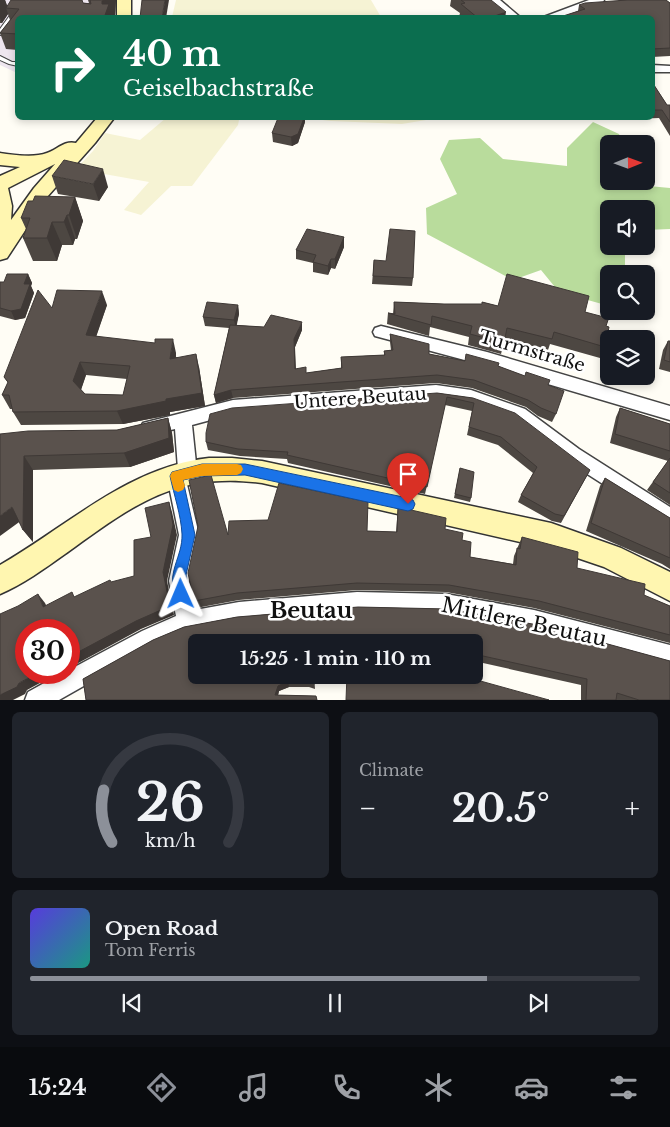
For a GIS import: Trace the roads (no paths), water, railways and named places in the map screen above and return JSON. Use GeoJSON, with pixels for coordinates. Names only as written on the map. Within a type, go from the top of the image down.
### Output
{"type":"FeatureCollection","features":[{"type":"Feature","properties":{"kind":"main road"},"geometry":{"type":"LineString","coordinates":[[120,15],[124,0]]}},
{"type":"Feature","properties":{"kind":"main road"},"geometry":{"type":"LineString","coordinates":[[0,191],[60,154],[102,122]]}},
{"type":"Feature","properties":{"kind":"main road"},"geometry":{"type":"LineString","coordinates":[[0,253],[21,218],[56,174],[102,122]]}},
{"type":"Feature","properties":{"kind":"main road"},"geometry":{"type":"LineString","coordinates":[[0,159],[28,161],[60,154]]}},
{"type":"Feature","properties":{"kind":"main road"},"geometry":{"type":"LineString","coordinates":[[0,191],[27,190],[56,174]]}},
{"type":"Feature","properties":{"kind":"main road"},"geometry":{"type":"LineString","coordinates":[[0,191],[0,230]]}},
{"type":"Feature","properties":{"kind":"main road"},"geometry":{"type":"LineString","coordinates":[[0,580],[26,566],[128,497],[182,474],[230,469],[262,472],[551,536],[611,556],[670,587]]}},
{"type":"Feature","properties":{"kind":"street"},"geometry":{"type":"LineString","coordinates":[[493,0],[512,15]]}},
{"type":"Feature","properties":{"kind":"street"},"geometry":{"type":"LineString","coordinates":[[555,15],[599,0]]}},
{"type":"Feature","properties":{"kind":"street"},"geometry":{"type":"LineString","coordinates":[[655,68],[670,70]]}},
{"type":"Feature","properties":{"kind":"street","name":"Turmstraße"},"geometry":{"type":"LineString","coordinates":[[381,332],[487,359],[670,413]]}},
{"type":"Feature","properties":{"kind":"street","name":"Untere Beutau"},"geometry":{"type":"LineString","coordinates":[[131,432],[183,421],[233,407],[436,392],[458,394],[494,404],[520,414],[573,455],[670,518]]}},
{"type":"Feature","properties":{"kind":"street"},"geometry":{"type":"LineString","coordinates":[[183,421],[182,474],[189,535],[179,581],[187,622]]}},
{"type":"Feature","properties":{"kind":"street","name":"Mittlere Beutau"},"geometry":{"type":"LineString","coordinates":[[39,698],[149,638],[187,622],[239,612],[357,602],[432,602],[461,606],[534,620],[670,656]]}},
{"type":"Feature","properties":{"kind":"lane"},"geometry":{"type":"LineString","coordinates":[[0,33],[20,4]]}},
{"type":"Feature","properties":{"kind":"lane"},"geometry":{"type":"LineString","coordinates":[[0,58],[15,64]]}},
{"type":"Feature","properties":{"kind":"district","name":"Beutau"},"geometry":{"type":"Point","coordinates":[311,610]}}]}
